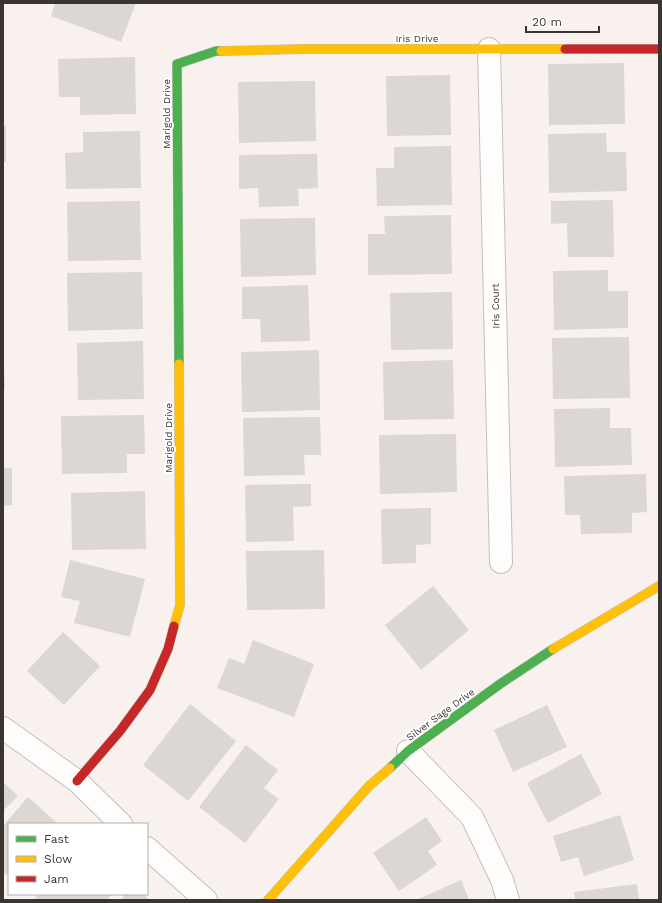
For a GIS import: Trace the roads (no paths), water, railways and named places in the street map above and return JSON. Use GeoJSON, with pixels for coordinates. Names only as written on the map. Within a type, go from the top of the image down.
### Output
{"type":"FeatureCollection","features":[{"type":"Feature","properties":{"kind":"street","name":"Iris Drive"},"geometry":{"type":"LineString","coordinates":[[177,64],[216,51],[303,49],[659,49]]}},
{"type":"Feature","properties":{"kind":"street","name":"Iris Court"},"geometry":{"type":"LineString","coordinates":[[489,49],[501,562]]}},
{"type":"Feature","properties":{"kind":"street","name":"Marigold Drive"},"geometry":{"type":"LineString","coordinates":[[77,781],[120,731],[150,690],[168,649],[180,605],[177,64]]}},
{"type":"Feature","properties":{"kind":"street","name":"Silver Sage Drive"},"geometry":{"type":"LineString","coordinates":[[268,900],[369,786],[408,751],[500,684],[564,642],[659,586]]}},
{"type":"Feature","properties":{"kind":"street"},"geometry":{"type":"LineString","coordinates":[[3,728],[77,781],[120,823]]}},
{"type":"Feature","properties":{"kind":"street"},"geometry":{"type":"LineString","coordinates":[[408,751],[472,817],[502,880],[508,900]]}},
{"type":"Feature","properties":{"kind":"street"},"geometry":{"type":"LineString","coordinates":[[148,849],[206,900]]}}]}
